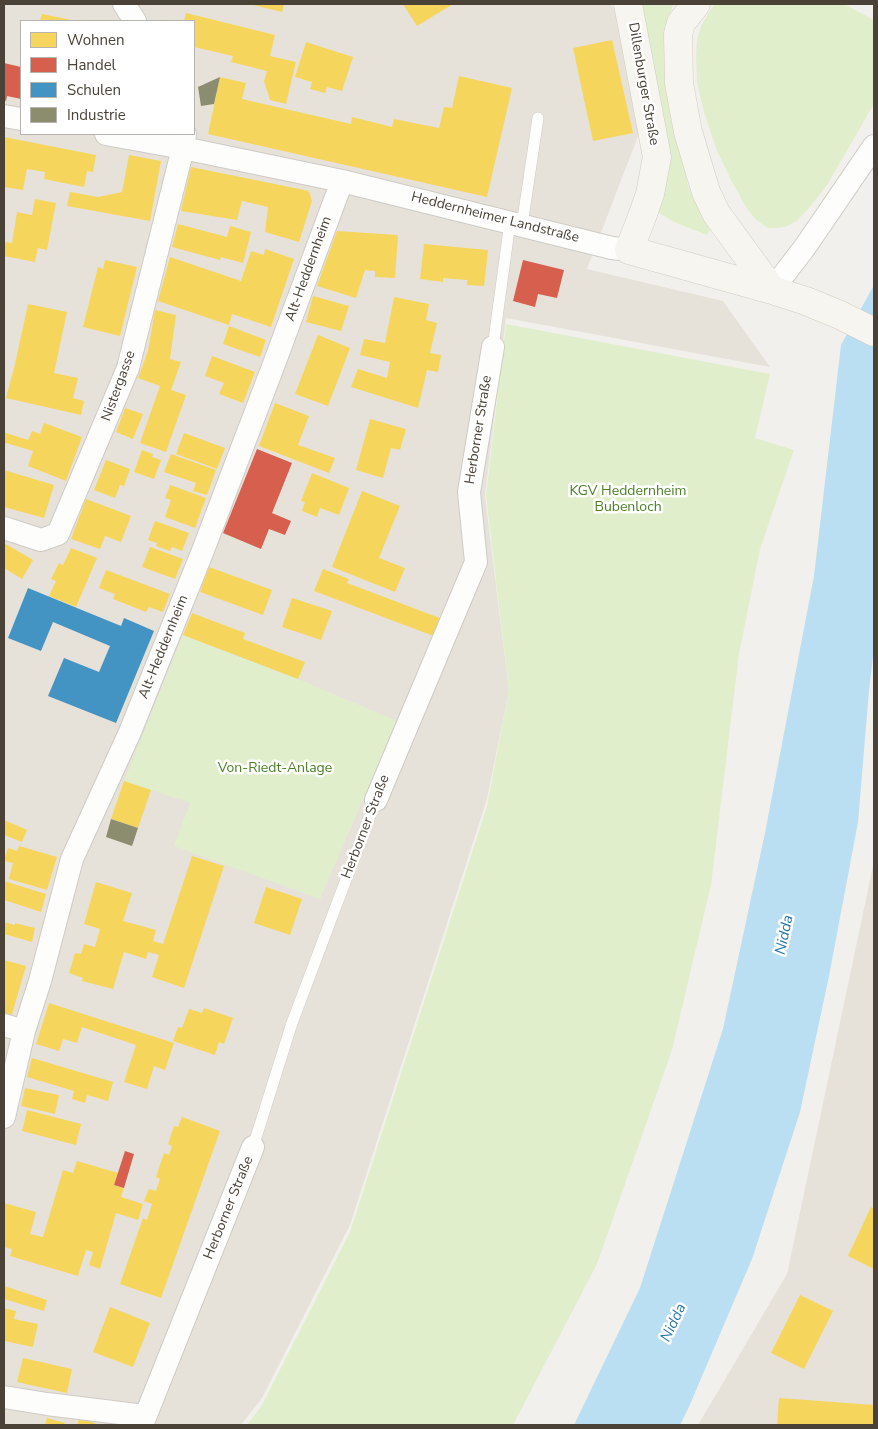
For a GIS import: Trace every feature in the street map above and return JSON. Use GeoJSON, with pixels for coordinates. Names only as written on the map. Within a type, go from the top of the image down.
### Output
{"type":"FeatureCollection","features":[{"type":"Feature","properties":{"kind":"street"},"geometry":{"type":"LineString","coordinates":[[124,4],[134,20]]}},
{"type":"Feature","properties":{"kind":"street","name":"Dillenburger Straße"},"geometry":{"type":"LineString","coordinates":[[628,4],[657,157],[650,194],[629,250]]}},
{"type":"Feature","properties":{"kind":"street"},"geometry":{"type":"LineString","coordinates":[[688,10],[678,34],[679,83],[688,132],[706,192],[716,213],[772,290],[805,247],[874,146]]}},
{"type":"Feature","properties":{"kind":"street"},"geometry":{"type":"LineString","coordinates":[[4,116],[20,119]]}},
{"type":"Feature","properties":{"kind":"street","name":"Heddernheimer Landstraße"},"geometry":{"type":"LineString","coordinates":[[117,135],[184,141],[612,248],[629,250],[806,301],[874,332]]}},
{"type":"Feature","properties":{"kind":"street","name":"Nistergasse"},"geometry":{"type":"LineString","coordinates":[[4,528],[41,540],[58,534],[128,368],[184,141]]}},
{"type":"Feature","properties":{"kind":"street","name":"Alt-Heddernheim"},"geometry":{"type":"LineString","coordinates":[[4,1118],[14,1028],[40,981],[72,859],[130,732],[198,562],[342,181]]}},
{"type":"Feature","properties":{"kind":"street","name":"Herborner Straße"},"geometry":{"type":"LineString","coordinates":[[376,800],[476,562],[469,492],[493,347]]}},
{"type":"Feature","properties":{"kind":"street","name":"Herborner Straße"},"geometry":{"type":"LineString","coordinates":[[4,1397],[144,1421],[253,1147]]}},
{"type":"Feature","properties":{"kind":"lane","name":"Herborner Straße"},"geometry":{"type":"LineString","coordinates":[[493,347],[538,118]]}},
{"type":"Feature","properties":{"kind":"lane","name":"Herborner Straße"},"geometry":{"type":"LineString","coordinates":[[253,1147],[292,1023],[376,800]]}},
{"type":"Feature","properties":{"kind":"shaded area"},"geometry":{"type":"Polygon","coordinates":[[[4,4],[610,4],[621,18],[640,131],[587,269],[723,301],[770,367],[506,318],[485,496],[509,691],[487,799],[350,1225],[262,1398],[241,1425],[4,1425],[4,4]]]}},
{"type":"Feature","properties":{"kind":"shaded area"},"geometry":{"type":"Polygon","coordinates":[[[874,861],[874,1425],[698,1425],[787,1274],[874,861]]]}},
{"type":"Feature","properties":{"kind":"green space"},"geometry":{"type":"Polygon","coordinates":[[[639,4],[673,4],[668,24],[683,155],[688,186],[710,230],[707,235],[674,222],[656,211],[639,4]]]}},
{"type":"Feature","properties":{"kind":"green space"},"geometry":{"type":"Polygon","coordinates":[[[716,4],[844,4],[874,20],[874,104],[827,185],[797,221],[787,226],[768,228],[756,220],[746,207],[717,151],[704,112],[697,82],[697,40],[702,24],[716,4]]]}},
{"type":"Feature","properties":{"kind":"green space","name":"KGV Heddernheim Bubenloch"},"geometry":{"type":"Polygon","coordinates":[[[506,324],[770,374],[755,438],[794,450],[760,549],[739,654],[711,885],[672,1050],[597,1264],[513,1425],[247,1425],[262,1405],[350,1232],[487,806],[509,690],[486,496],[506,324]]]}},
{"type":"Feature","properties":{"kind":"green space","name":"Von-Riedt-Anlage"},"geometry":{"type":"Polygon","coordinates":[[[183,635],[298,679],[397,721],[320,899],[174,846],[190,803],[124,781],[183,635]]]}},
{"type":"Feature","properties":{"kind":"water","name":"Nidda"},"geometry":{"type":"Polygon","coordinates":[[[874,285],[874,648],[858,822],[829,976],[800,1112],[752,1259],[680,1425],[574,1425],[640,1288],[723,1029],[765,833],[814,576],[841,345],[874,285]]]}},
{"type":"Feature","properties":{"kind":"building: Wohnen"},"geometry":{"type":"Polygon","coordinates":[[[249,4],[284,4],[282,12],[249,4]]]}},
{"type":"Feature","properties":{"kind":"building: Wohnen"},"geometry":{"type":"Polygon","coordinates":[[[403,4],[453,4],[417,26],[403,4]]]}},
{"type":"Feature","properties":{"kind":"building: Wohnen"},"geometry":{"type":"Polygon","coordinates":[[[186,13],[275,35],[270,56],[296,62],[286,104],[270,100],[264,81],[267,71],[231,62],[233,56],[195,47],[195,20],[184,20],[186,13]]]}},
{"type":"Feature","properties":{"kind":"building: Wohnen"},"geometry":{"type":"Polygon","coordinates":[[[42,14],[72,20],[40,20],[42,14]]]}},
{"type":"Feature","properties":{"kind":"building: Wohnen"},"geometry":{"type":"Polygon","coordinates":[[[612,40],[633,133],[593,141],[573,48],[612,40]]]}},
{"type":"Feature","properties":{"kind":"building: Wohnen"},"geometry":{"type":"Polygon","coordinates":[[[306,42],[353,57],[342,91],[327,87],[325,93],[310,89],[312,82],[295,77],[306,42]]]}},
{"type":"Feature","properties":{"kind":"building: Wohnen"},"geometry":{"type":"Polygon","coordinates":[[[459,76],[512,88],[487,197],[208,134],[220,77],[246,83],[242,99],[351,124],[352,117],[392,127],[394,119],[439,128],[444,107],[452,108],[459,76]]]}},
{"type":"Feature","properties":{"kind":"building: Wohnen"},"geometry":{"type":"Polygon","coordinates":[[[4,137],[96,155],[93,172],[87,171],[84,187],[44,179],[45,172],[27,169],[23,190],[4,187],[4,137]]]}},
{"type":"Feature","properties":{"kind":"building: Wohnen"},"geometry":{"type":"Polygon","coordinates":[[[129,155],[161,161],[150,221],[67,206],[70,192],[98,197],[122,192],[129,155]]]}},
{"type":"Feature","properties":{"kind":"building: Wohnen"},"geometry":{"type":"Polygon","coordinates":[[[191,167],[309,191],[312,201],[299,242],[265,232],[268,207],[242,201],[237,220],[181,211],[191,167]]]}},
{"type":"Feature","properties":{"kind":"building: Wohnen"},"geometry":{"type":"Polygon","coordinates":[[[35,199],[56,203],[47,250],[38,248],[35,262],[4,256],[4,242],[12,243],[17,212],[32,215],[35,199]]]}},
{"type":"Feature","properties":{"kind":"building: Wohnen"},"geometry":{"type":"Polygon","coordinates":[[[178,224],[227,237],[230,226],[251,232],[243,263],[221,257],[220,260],[172,247],[178,224]]]}},
{"type":"Feature","properties":{"kind":"building: Wohnen"},"geometry":{"type":"Polygon","coordinates":[[[337,231],[398,235],[395,278],[375,277],[375,271],[365,270],[356,298],[317,286],[337,231]]]}},
{"type":"Feature","properties":{"kind":"building: Wohnen"},"geometry":{"type":"Polygon","coordinates":[[[424,244],[488,250],[484,286],[467,285],[467,280],[443,278],[443,282],[420,279],[424,244]]]}},
{"type":"Feature","properties":{"kind":"building: Wohnen"},"geometry":{"type":"Polygon","coordinates":[[[265,249],[294,259],[271,327],[232,314],[229,325],[158,301],[170,257],[241,281],[251,251],[264,255],[265,249]]]}},
{"type":"Feature","properties":{"kind":"building: Wohnen"},"geometry":{"type":"Polygon","coordinates":[[[105,260],[137,267],[120,336],[83,327],[98,267],[103,269],[105,260]]]}},
{"type":"Feature","properties":{"kind":"building: Wohnen"},"geometry":{"type":"Polygon","coordinates":[[[313,296],[349,306],[341,331],[306,322],[313,296]]]}},
{"type":"Feature","properties":{"kind":"building: Wohnen"},"geometry":{"type":"Polygon","coordinates":[[[394,297],[429,304],[426,320],[437,323],[430,353],[441,355],[438,372],[427,370],[418,408],[351,387],[358,369],[387,378],[390,362],[360,355],[364,339],[385,343],[394,297]]]}},
{"type":"Feature","properties":{"kind":"building: Wohnen"},"geometry":{"type":"Polygon","coordinates":[[[28,304],[67,312],[54,373],[78,378],[73,398],[84,401],[81,415],[6,398],[28,304]]]}},
{"type":"Feature","properties":{"kind":"building: Wohnen"},"geometry":{"type":"Polygon","coordinates":[[[155,310],[176,315],[170,359],[181,362],[171,390],[186,395],[166,452],[140,443],[160,386],[138,378],[148,351],[155,310]]]}},
{"type":"Feature","properties":{"kind":"building: Wohnen"},"geometry":{"type":"Polygon","coordinates":[[[229,326],[266,340],[260,357],[223,344],[229,326]]]}},
{"type":"Feature","properties":{"kind":"building: Wohnen"},"geometry":{"type":"Polygon","coordinates":[[[318,335],[350,348],[328,406],[295,394],[318,335]]]}},
{"type":"Feature","properties":{"kind":"building: Wohnen"},"geometry":{"type":"Polygon","coordinates":[[[212,356],[255,372],[243,403],[219,394],[224,383],[205,376],[212,356]]]}},
{"type":"Feature","properties":{"kind":"building: Wohnen"},"geometry":{"type":"Polygon","coordinates":[[[275,403],[309,416],[298,445],[335,458],[329,473],[259,446],[275,403]]]}},
{"type":"Feature","properties":{"kind":"building: Wohnen"},"geometry":{"type":"Polygon","coordinates":[[[125,408],[143,414],[133,439],[116,432],[125,408]]]}},
{"type":"Feature","properties":{"kind":"building: Wohnen"},"geometry":{"type":"Polygon","coordinates":[[[370,419],[406,429],[400,450],[391,448],[383,478],[356,470],[370,419]]]}},
{"type":"Feature","properties":{"kind":"building: Wohnen"},"geometry":{"type":"Polygon","coordinates":[[[44,423],[82,437],[66,481],[28,466],[33,451],[6,443],[4,449],[4,431],[28,440],[32,431],[40,434],[44,423]]]}},
{"type":"Feature","properties":{"kind":"building: Wohnen"},"geometry":{"type":"Polygon","coordinates":[[[184,433],[225,448],[217,469],[176,454],[184,433]]]}},
{"type":"Feature","properties":{"kind":"building: Wohnen"},"geometry":{"type":"Polygon","coordinates":[[[142,450],[153,454],[152,457],[161,460],[154,479],[134,472],[142,450]]]}},
{"type":"Feature","properties":{"kind":"building: Wohnen"},"geometry":{"type":"Polygon","coordinates":[[[171,454],[216,470],[207,495],[193,491],[196,483],[164,472],[171,454]]]}},
{"type":"Feature","properties":{"kind":"building: Wohnen"},"geometry":{"type":"Polygon","coordinates":[[[106,460],[130,469],[124,486],[120,485],[115,498],[94,490],[106,460]]]}},
{"type":"Feature","properties":{"kind":"building: Wohnen"},"geometry":{"type":"Polygon","coordinates":[[[4,470],[54,485],[44,518],[4,507],[4,470]]]}},
{"type":"Feature","properties":{"kind":"building: Wohnen"},"geometry":{"type":"Polygon","coordinates":[[[312,473],[349,488],[339,515],[320,508],[317,517],[302,511],[305,502],[301,501],[312,473]]]}},
{"type":"Feature","properties":{"kind":"building: Wohnen"},"geometry":{"type":"Polygon","coordinates":[[[170,485],[206,498],[195,528],[165,517],[171,500],[165,498],[170,485]]]}},
{"type":"Feature","properties":{"kind":"building: Wohnen"},"geometry":{"type":"Polygon","coordinates":[[[362,491],[400,506],[379,558],[405,568],[395,592],[332,567],[362,491]]]}},
{"type":"Feature","properties":{"kind":"building: Wohnen"},"geometry":{"type":"Polygon","coordinates":[[[86,499],[131,516],[121,542],[105,536],[100,549],[71,539],[86,499]]]}},
{"type":"Feature","properties":{"kind":"building: Wohnen"},"geometry":{"type":"Polygon","coordinates":[[[155,521],[189,533],[182,551],[172,547],[170,551],[156,546],[157,543],[148,540],[155,521]]]}},
{"type":"Feature","properties":{"kind":"building: Wohnen"},"geometry":{"type":"Polygon","coordinates":[[[4,543],[33,560],[22,579],[4,568],[4,543]]]}},
{"type":"Feature","properties":{"kind":"building: Wohnen"},"geometry":{"type":"Polygon","coordinates":[[[150,547],[183,559],[175,579],[142,567],[150,547]]]}},
{"type":"Feature","properties":{"kind":"building: Wohnen"},"geometry":{"type":"Polygon","coordinates":[[[71,548],[97,558],[76,607],[49,596],[56,581],[51,579],[59,563],[63,565],[71,548]]]}},
{"type":"Feature","properties":{"kind":"building: Wohnen"},"geometry":{"type":"Polygon","coordinates":[[[209,567],[272,590],[263,615],[200,592],[209,567]]]}},
{"type":"Feature","properties":{"kind":"building: Wohnen"},"geometry":{"type":"Polygon","coordinates":[[[323,569],[349,579],[347,583],[445,620],[439,638],[314,591],[323,569]]]}},
{"type":"Feature","properties":{"kind":"building: Wohnen"},"geometry":{"type":"Polygon","coordinates":[[[106,570],[170,594],[163,612],[149,607],[146,612],[113,599],[115,594],[99,588],[106,570]]]}},
{"type":"Feature","properties":{"kind":"building: Wohnen"},"geometry":{"type":"Polygon","coordinates":[[[292,598],[332,611],[321,640],[282,627],[292,598]]]}},
{"type":"Feature","properties":{"kind":"building: Wohnen"},"geometry":{"type":"Polygon","coordinates":[[[192,613],[245,633],[243,639],[305,662],[298,679],[183,635],[192,613]]]}},
{"type":"Feature","properties":{"kind":"building: Wohnen"},"geometry":{"type":"Polygon","coordinates":[[[124,781],[151,790],[138,828],[111,819],[124,781]]]}},
{"type":"Feature","properties":{"kind":"building: Wohnen"},"geometry":{"type":"Polygon","coordinates":[[[4,820],[27,830],[22,842],[4,835],[4,820]]]}},
{"type":"Feature","properties":{"kind":"building: Wohnen"},"geometry":{"type":"Polygon","coordinates":[[[19,846],[57,857],[47,890],[9,879],[13,863],[4,861],[8,848],[17,851],[19,846]]]}},
{"type":"Feature","properties":{"kind":"building: Wohnen"},"geometry":{"type":"Polygon","coordinates":[[[192,856],[224,866],[184,988],[152,977],[159,955],[148,952],[146,959],[124,952],[113,989],[82,981],[83,978],[69,973],[75,953],[81,954],[84,944],[95,947],[100,929],[84,924],[96,882],[132,893],[123,921],[156,930],[153,941],[163,944],[192,856]]]}},
{"type":"Feature","properties":{"kind":"building: Wohnen"},"geometry":{"type":"Polygon","coordinates":[[[4,881],[46,894],[41,912],[4,900],[4,881]]]}},
{"type":"Feature","properties":{"kind":"building: Wohnen"},"geometry":{"type":"Polygon","coordinates":[[[266,887],[302,899],[290,935],[254,923],[266,887]]]}},
{"type":"Feature","properties":{"kind":"building: Wohnen"},"geometry":{"type":"Polygon","coordinates":[[[4,922],[35,928],[32,942],[4,934],[4,922]]]}},
{"type":"Feature","properties":{"kind":"building: Wohnen"},"geometry":{"type":"Polygon","coordinates":[[[4,960],[26,966],[10,1021],[4,1020],[4,960]]]}},
{"type":"Feature","properties":{"kind":"building: Wohnen"},"geometry":{"type":"Polygon","coordinates":[[[49,1003],[174,1043],[165,1070],[154,1066],[147,1089],[124,1082],[136,1045],[82,1027],[77,1043],[63,1039],[59,1051],[36,1044],[49,1003]]]}},
{"type":"Feature","properties":{"kind":"building: Wohnen"},"geometry":{"type":"Polygon","coordinates":[[[204,1008],[233,1018],[224,1044],[219,1042],[215,1055],[173,1041],[178,1027],[182,1028],[189,1009],[202,1013],[204,1008]]]}},
{"type":"Feature","properties":{"kind":"building: Wohnen"},"geometry":{"type":"Polygon","coordinates":[[[32,1058],[113,1082],[108,1101],[87,1095],[85,1103],[72,1099],[74,1091],[27,1077],[32,1058]]]}},
{"type":"Feature","properties":{"kind":"building: Wohnen"},"geometry":{"type":"Polygon","coordinates":[[[25,1088],[59,1095],[55,1114],[21,1106],[25,1088]]]}},
{"type":"Feature","properties":{"kind":"building: Wohnen"},"geometry":{"type":"Polygon","coordinates":[[[27,1110],[81,1124],[76,1145],[22,1131],[27,1110]]]}},
{"type":"Feature","properties":{"kind":"building: Wohnen"},"geometry":{"type":"Polygon","coordinates":[[[182,1117],[220,1131],[161,1298],[120,1284],[143,1218],[147,1220],[152,1204],[144,1201],[149,1189],[156,1191],[160,1179],[156,1177],[164,1153],[169,1155],[172,1146],[168,1144],[174,1126],[178,1127],[182,1117]]]}},
{"type":"Feature","properties":{"kind":"building: Wohnen"},"geometry":{"type":"Polygon","coordinates":[[[77,1161],[118,1173],[114,1185],[124,1188],[121,1197],[143,1204],[138,1220],[116,1213],[100,1269],[89,1265],[93,1252],[86,1250],[78,1276],[10,1256],[12,1249],[4,1247],[4,1203],[36,1212],[30,1234],[43,1237],[63,1170],[73,1173],[77,1161]]]}},
{"type":"Feature","properties":{"kind":"building: Wohnen"},"geometry":{"type":"Polygon","coordinates":[[[871,1207],[874,1209],[874,1269],[848,1256],[871,1207]]]}},
{"type":"Feature","properties":{"kind":"building: Wohnen"},"geometry":{"type":"Polygon","coordinates":[[[4,1286],[47,1300],[44,1311],[4,1299],[4,1286]]]}},
{"type":"Feature","properties":{"kind":"building: Wohnen"},"geometry":{"type":"Polygon","coordinates":[[[800,1295],[833,1311],[804,1369],[771,1353],[800,1295]]]}},
{"type":"Feature","properties":{"kind":"building: Wohnen"},"geometry":{"type":"Polygon","coordinates":[[[110,1307],[150,1323],[133,1367],[93,1352],[110,1307]]]}},
{"type":"Feature","properties":{"kind":"building: Wohnen"},"geometry":{"type":"Polygon","coordinates":[[[4,1308],[16,1311],[14,1319],[38,1324],[33,1347],[4,1341],[4,1308]]]}},
{"type":"Feature","properties":{"kind":"building: Wohnen"},"geometry":{"type":"Polygon","coordinates":[[[23,1358],[72,1369],[67,1393],[17,1382],[23,1358]]]}},
{"type":"Feature","properties":{"kind":"building: Wohnen"},"geometry":{"type":"Polygon","coordinates":[[[779,1398],[874,1405],[874,1425],[777,1425],[779,1398]]]}},
{"type":"Feature","properties":{"kind":"building: Wohnen"},"geometry":{"type":"Polygon","coordinates":[[[80,1417],[99,1425],[77,1425],[80,1417]]]}},
{"type":"Feature","properties":{"kind":"building: Wohnen"},"geometry":{"type":"Polygon","coordinates":[[[47,1418],[65,1423],[64,1425],[45,1425],[47,1418]]]}},
{"type":"Feature","properties":{"kind":"building: Handel"},"geometry":{"type":"Polygon","coordinates":[[[4,63],[20,67],[20,99],[7,96],[6,101],[4,100],[4,63]]]}},
{"type":"Feature","properties":{"kind":"building: Handel"},"geometry":{"type":"Polygon","coordinates":[[[523,260],[564,270],[557,298],[538,294],[535,307],[513,301],[523,260]]]}},
{"type":"Feature","properties":{"kind":"building: Handel"},"geometry":{"type":"Polygon","coordinates":[[[257,449],[292,463],[272,513],[291,521],[285,535],[269,529],[261,549],[223,533],[257,449]]]}},
{"type":"Feature","properties":{"kind":"building: Handel"},"geometry":{"type":"Polygon","coordinates":[[[125,1151],[134,1154],[124,1188],[114,1185],[125,1151]]]}},
{"type":"Feature","properties":{"kind":"building: Schulen"},"geometry":{"type":"Polygon","coordinates":[[[28,588],[121,626],[124,618],[154,631],[116,723],[48,696],[64,658],[99,672],[110,646],[53,622],[41,651],[8,638],[28,588]]]}},
{"type":"Feature","properties":{"kind":"building: Industrie"},"geometry":{"type":"Polygon","coordinates":[[[220,77],[214,104],[201,106],[198,87],[220,77]]]}},
{"type":"Feature","properties":{"kind":"building: Industrie"},"geometry":{"type":"Polygon","coordinates":[[[111,819],[138,828],[132,846],[106,837],[111,819]]]}}]}
